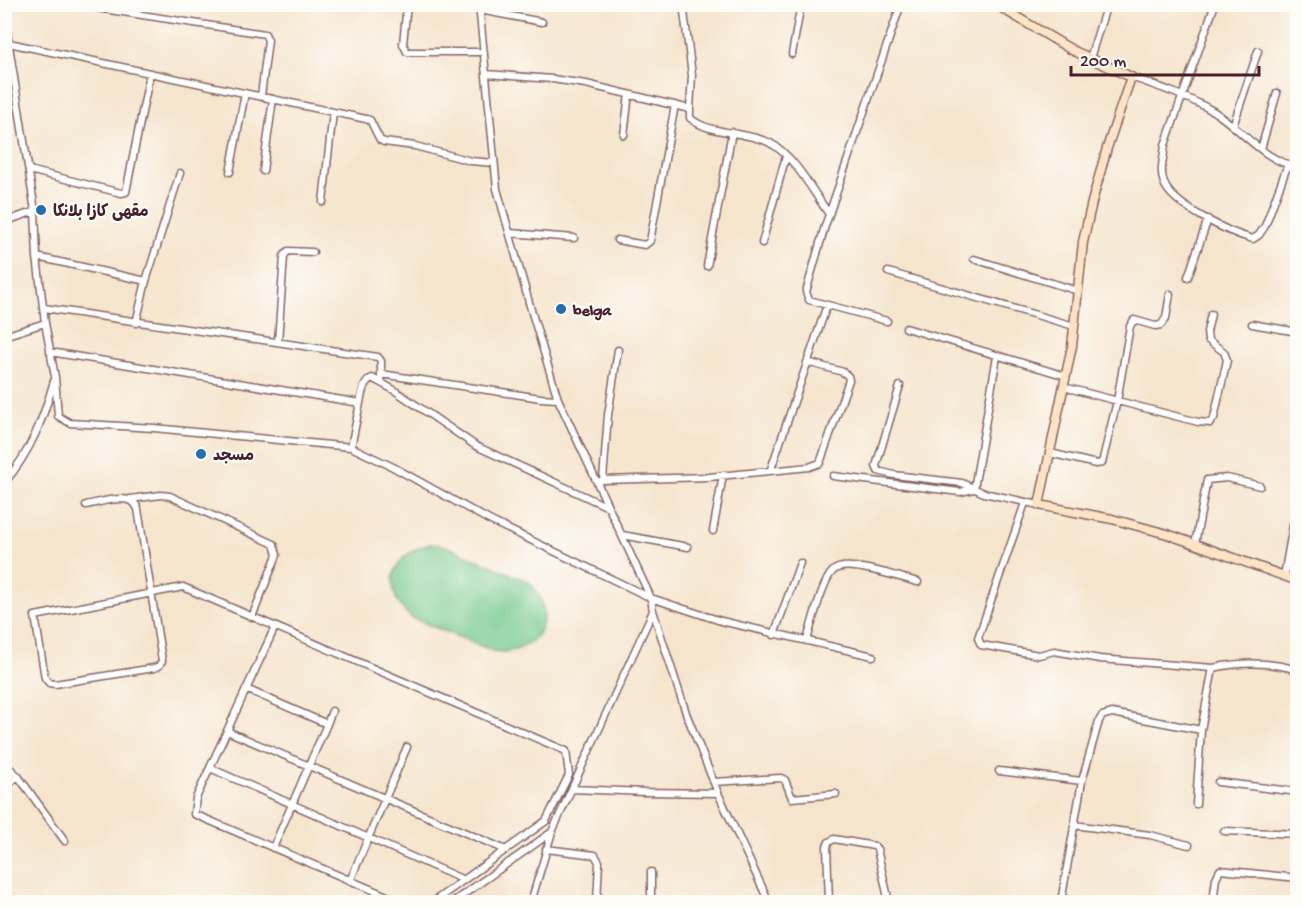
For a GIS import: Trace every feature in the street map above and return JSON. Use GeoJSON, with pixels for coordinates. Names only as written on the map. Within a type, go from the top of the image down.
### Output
{"type":"FeatureCollection","features":[{"type":"Feature","properties":{"kind":"street"},"geometry":{"type":"LineString","coordinates":[[71,4],[265,34],[268,40],[261,96]]}},
{"type":"Feature","properties":{"kind":"street"},"geometry":{"type":"LineString","coordinates":[[407,4],[403,44],[407,52],[484,52]]}},
{"type":"Feature","properties":{"kind":"street"},"geometry":{"type":"LineString","coordinates":[[683,4],[692,75],[690,118],[694,122],[770,143],[786,156],[829,214]]}},
{"type":"Feature","properties":{"kind":"street"},"geometry":{"type":"LineString","coordinates":[[792,54],[801,4]]}},
{"type":"Feature","properties":{"kind":"street"},"geometry":{"type":"LineString","coordinates":[[887,321],[809,300],[806,292],[829,214],[901,4]]}},
{"type":"Feature","properties":{"kind":"street"},"geometry":{"type":"LineString","coordinates":[[995,4],[1072,50],[1212,111],[1262,149],[1288,164],[1298,166]]}},
{"type":"Feature","properties":{"kind":"street"},"geometry":{"type":"LineString","coordinates":[[1090,58],[1107,4]]}},
{"type":"Feature","properties":{"kind":"street"},"geometry":{"type":"LineString","coordinates":[[1215,4],[1165,145],[1162,177],[1168,192],[1177,201],[1208,219],[1235,234],[1252,239],[1256,238],[1265,226],[1288,164]]}},
{"type":"Feature","properties":{"kind":"street"},"geometry":{"type":"LineString","coordinates":[[542,22],[480,7],[497,189],[558,399],[600,481],[608,507],[651,598],[653,611],[686,713],[718,793],[769,903]]}},
{"type":"Feature","properties":{"kind":"street"},"geometry":{"type":"LineString","coordinates":[[4,14],[35,211],[37,257],[45,323],[55,377],[58,416],[70,423],[154,428],[351,447],[393,467],[489,520],[651,598],[721,621],[774,635],[807,640],[873,656]]}},
{"type":"Feature","properties":{"kind":"street"},"geometry":{"type":"LineString","coordinates":[[7,44],[370,120],[380,140],[384,142],[415,146],[471,161],[494,163]]}},
{"type":"Feature","properties":{"kind":"street"},"geometry":{"type":"LineString","coordinates":[[1233,126],[1258,51]]}},
{"type":"Feature","properties":{"kind":"street"},"geometry":{"type":"LineString","coordinates":[[29,170],[121,193],[126,192],[150,73]]}},
{"type":"Feature","properties":{"kind":"street"},"geometry":{"type":"LineString","coordinates":[[486,74],[552,79],[690,109]]}},
{"type":"Feature","properties":{"kind":"street"},"geometry":{"type":"LineString","coordinates":[[1039,505],[1066,376],[1083,242],[1107,148],[1131,77]]}},
{"type":"Feature","properties":{"kind":"street"},"geometry":{"type":"LineString","coordinates":[[230,172],[245,93]]}},
{"type":"Feature","properties":{"kind":"street"},"geometry":{"type":"LineString","coordinates":[[1262,149],[1277,93]]}},
{"type":"Feature","properties":{"kind":"street"},"geometry":{"type":"LineString","coordinates":[[624,135],[629,94]]}},
{"type":"Feature","properties":{"kind":"street"},"geometry":{"type":"LineString","coordinates":[[263,171],[273,99]]}},
{"type":"Feature","properties":{"kind":"street"},"geometry":{"type":"LineString","coordinates":[[617,240],[645,245],[650,241],[675,105]]}},
{"type":"Feature","properties":{"kind":"street"},"geometry":{"type":"LineString","coordinates":[[323,202],[333,112]]}},
{"type":"Feature","properties":{"kind":"street"},"geometry":{"type":"LineString","coordinates":[[707,266],[732,132]]}},
{"type":"Feature","properties":{"kind":"street"},"geometry":{"type":"LineString","coordinates":[[762,243],[786,156]]}},
{"type":"Feature","properties":{"kind":"street"},"geometry":{"type":"LineString","coordinates":[[136,323],[146,281],[180,173]]}},
{"type":"Feature","properties":{"kind":"street"},"geometry":{"type":"LineString","coordinates":[[4,222],[35,211]]}},
{"type":"Feature","properties":{"kind":"street"},"geometry":{"type":"LineString","coordinates":[[1188,277],[1208,219]]}},
{"type":"Feature","properties":{"kind":"street"},"geometry":{"type":"LineString","coordinates":[[510,233],[574,238]]}},
{"type":"Feature","properties":{"kind":"street"},"geometry":{"type":"LineString","coordinates":[[278,342],[284,256],[288,251],[313,252]]}},
{"type":"Feature","properties":{"kind":"street"},"geometry":{"type":"LineString","coordinates":[[37,257],[146,281]]}},
{"type":"Feature","properties":{"kind":"street"},"geometry":{"type":"LineString","coordinates":[[974,259],[1078,291]]}},
{"type":"Feature","properties":{"kind":"street"},"geometry":{"type":"LineString","coordinates":[[888,272],[1074,326]]}},
{"type":"Feature","properties":{"kind":"street"},"geometry":{"type":"LineString","coordinates":[[1050,453],[1100,464],[1103,460],[1117,401],[1132,322],[1134,320],[1155,326],[1161,325],[1166,318],[1170,294]]}},
{"type":"Feature","properties":{"kind":"street"},"geometry":{"type":"LineString","coordinates":[[771,469],[827,305]]}},
{"type":"Feature","properties":{"kind":"street"},"geometry":{"type":"LineString","coordinates":[[44,308],[378,357],[381,361],[381,383]]}},
{"type":"Feature","properties":{"kind":"street"},"geometry":{"type":"LineString","coordinates":[[1064,387],[1198,422],[1212,421],[1227,360],[1224,352],[1208,340],[1207,332],[1211,314]]}},
{"type":"Feature","properties":{"kind":"street"},"geometry":{"type":"LineString","coordinates":[[4,336],[45,323]]}},
{"type":"Feature","properties":{"kind":"street"},"geometry":{"type":"LineString","coordinates":[[1252,324],[1298,332]]}},
{"type":"Feature","properties":{"kind":"street"},"geometry":{"type":"LineString","coordinates":[[906,328],[1066,376]]}},
{"type":"Feature","properties":{"kind":"street"},"geometry":{"type":"LineString","coordinates":[[600,481],[618,350]]}},
{"type":"Feature","properties":{"kind":"street"},"geometry":{"type":"LineString","coordinates":[[51,352],[360,403]]}},
{"type":"Feature","properties":{"kind":"street"},"geometry":{"type":"LineString","coordinates":[[974,489],[997,356]]}},
{"type":"Feature","properties":{"kind":"street"},"geometry":{"type":"LineString","coordinates":[[600,481],[723,475],[817,465],[823,460],[849,380],[843,372],[807,362]]}},
{"type":"Feature","properties":{"kind":"street"},"geometry":{"type":"LineString","coordinates":[[381,374],[558,399]]}},
{"type":"Feature","properties":{"kind":"street"},"geometry":{"type":"LineString","coordinates":[[4,483],[37,433],[55,377]]}},
{"type":"Feature","properties":{"kind":"street"},"geometry":{"type":"LineString","coordinates":[[351,447],[360,403],[367,381],[372,378],[476,446],[608,507]]}},
{"type":"Feature","properties":{"kind":"street"},"geometry":{"type":"LineString","coordinates":[[900,386],[876,466],[878,471],[962,483],[974,489],[1025,503],[1112,519],[1195,544],[1298,581]]}},
{"type":"Feature","properties":{"kind":"street"},"geometry":{"type":"LineString","coordinates":[[712,531],[723,475]]}},
{"type":"Feature","properties":{"kind":"street"},"geometry":{"type":"LineString","coordinates":[[833,476],[960,492],[974,489]]}},
{"type":"Feature","properties":{"kind":"street"},"geometry":{"type":"LineString","coordinates":[[1195,544],[1207,480],[1227,478],[1260,486]]}},
{"type":"Feature","properties":{"kind":"street"},"geometry":{"type":"LineString","coordinates":[[86,505],[161,495],[170,496],[274,544],[277,555],[252,617]]}},
{"type":"Feature","properties":{"kind":"street"},"geometry":{"type":"LineString","coordinates":[[1284,576],[1298,497]]}},
{"type":"Feature","properties":{"kind":"street"},"geometry":{"type":"LineString","coordinates":[[130,499],[136,503],[138,509],[150,593],[162,661],[159,666],[49,684],[45,678],[34,616],[150,593],[183,587],[566,752],[569,775],[546,821],[433,903]]}},
{"type":"Feature","properties":{"kind":"street"},"geometry":{"type":"LineString","coordinates":[[1025,503],[978,638],[981,645],[1039,655],[1054,651],[1110,660],[1214,668],[1226,665],[1271,664],[1298,670]]}},
{"type":"Feature","properties":{"kind":"street"},"geometry":{"type":"LineString","coordinates":[[622,535],[688,547]]}},
{"type":"Feature","properties":{"kind":"street"},"geometry":{"type":"LineString","coordinates":[[774,635],[800,563]]}},
{"type":"Feature","properties":{"kind":"street"},"geometry":{"type":"LineString","coordinates":[[807,640],[826,581],[831,572],[839,566],[868,569],[918,582]]}},
{"type":"Feature","properties":{"kind":"street"},"geometry":{"type":"LineString","coordinates":[[531,903],[552,832],[653,611]]}},
{"type":"Feature","properties":{"kind":"street"},"geometry":{"type":"LineString","coordinates":[[274,627],[196,798],[194,814],[401,903]]}},
{"type":"Feature","properties":{"kind":"street"},"geometry":{"type":"LineString","coordinates":[[1196,804],[1201,730],[1214,668]]}},
{"type":"Feature","properties":{"kind":"street"},"geometry":{"type":"LineString","coordinates":[[246,689],[327,724]]}},
{"type":"Feature","properties":{"kind":"street"},"geometry":{"type":"LineString","coordinates":[[273,848],[332,711]]}},
{"type":"Feature","properties":{"kind":"street"},"geometry":{"type":"LineString","coordinates":[[1061,903],[1082,781],[1102,716],[1112,713],[1201,730]]}},
{"type":"Feature","properties":{"kind":"street"},"geometry":{"type":"LineString","coordinates":[[227,731],[506,849]]}},
{"type":"Feature","properties":{"kind":"street"},"geometry":{"type":"LineString","coordinates":[[350,881],[407,747]]}},
{"type":"Feature","properties":{"kind":"street"},"geometry":{"type":"LineString","coordinates":[[4,763],[18,776],[64,841]]}},
{"type":"Feature","properties":{"kind":"street"},"geometry":{"type":"LineString","coordinates":[[210,768],[464,880]]}},
{"type":"Feature","properties":{"kind":"street"},"geometry":{"type":"LineString","coordinates":[[999,771],[1082,781]]}},
{"type":"Feature","properties":{"kind":"street"},"geometry":{"type":"LineString","coordinates":[[4,788],[18,776]]}},
{"type":"Feature","properties":{"kind":"street"},"geometry":{"type":"LineString","coordinates":[[714,782],[781,778],[785,780],[792,798],[836,794]]}},
{"type":"Feature","properties":{"kind":"street"},"geometry":{"type":"LineString","coordinates":[[1218,782],[1298,792]]}},
{"type":"Feature","properties":{"kind":"street"},"geometry":{"type":"LineString","coordinates":[[572,789],[718,793]]}},
{"type":"Feature","properties":{"kind":"street"},"geometry":{"type":"LineString","coordinates":[[1074,825],[1150,835],[1189,845]]}},
{"type":"Feature","properties":{"kind":"street"},"geometry":{"type":"LineString","coordinates":[[1224,831],[1298,834]]}},
{"type":"Feature","properties":{"kind":"street"},"geometry":{"type":"LineString","coordinates":[[453,903],[552,832]]}},
{"type":"Feature","properties":{"kind":"street"},"geometry":{"type":"LineString","coordinates":[[829,903],[827,846],[834,839],[874,846],[877,849],[889,903]]}},
{"type":"Feature","properties":{"kind":"street"},"geometry":{"type":"LineString","coordinates":[[546,849],[595,855],[598,862],[597,903]]}},
{"type":"Feature","properties":{"kind":"street"},"geometry":{"type":"LineString","coordinates":[[1214,903],[1216,878],[1218,871],[1222,869],[1298,878]]}},
{"type":"Feature","properties":{"kind":"street"},"geometry":{"type":"LineString","coordinates":[[651,872],[651,903]]}},
{"type":"Feature","properties":{"kind":"street"},"geometry":{"type":"LineString","coordinates":[[380,894],[384,903]]}},
{"type":"Feature","properties":{"kind":"green space"},"geometry":{"type":"Polygon","coordinates":[[[432,544],[445,546],[529,582],[538,594],[543,607],[540,630],[534,639],[511,651],[496,652],[412,618],[395,596],[394,574],[407,555],[418,548],[432,544]]]}},
{"type":"Feature","properties":{"kind":"place","name":"مقهى كازا بلانكا"},"geometry":{"type":"Point","coordinates":[41,210]}},
{"type":"Feature","properties":{"kind":"place","name":"belga"},"geometry":{"type":"Point","coordinates":[561,309]}},
{"type":"Feature","properties":{"kind":"place","name":"مسجد"},"geometry":{"type":"Point","coordinates":[201,454]}}]}
